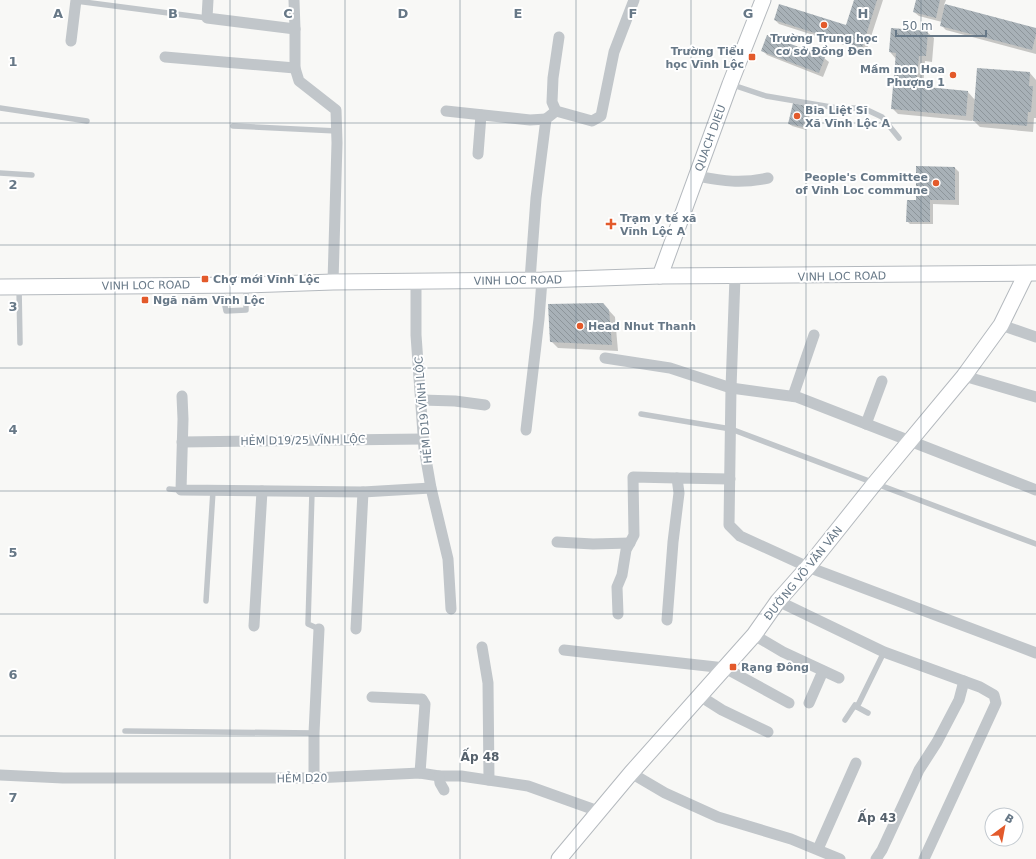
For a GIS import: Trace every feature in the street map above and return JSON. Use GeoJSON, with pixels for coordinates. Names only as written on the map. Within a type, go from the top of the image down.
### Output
{"type":"FeatureCollection","features":[{"type":"Feature","properties":{"kind":"main road","name":"QUACH DIEU"},"geometry":{"type":"LineString","coordinates":[[660,276],[762,0]]}},
{"type":"Feature","properties":{"kind":"main road","name":"VINH LOC ROAD"},"geometry":{"type":"LineString","coordinates":[[0,287],[217,284],[246,285],[333,282],[536,280],[660,276],[735,277],[1031,274]]}},
{"type":"Feature","properties":{"kind":"main road","name":"ĐƯỜNG VÕ VĂN VÂN"},"geometry":{"type":"LineString","coordinates":[[560,859],[598,811],[754,635],[778,601],[808,567],[875,483],[964,376],[1001,325],[1031,274]]}},
{"type":"Feature","properties":{"kind":"street"},"geometry":{"type":"LineString","coordinates":[[71,40],[76,0]]}},
{"type":"Feature","properties":{"kind":"street"},"geometry":{"type":"LineString","coordinates":[[208,0],[207,18],[295,29]]}},
{"type":"Feature","properties":{"kind":"street"},"geometry":{"type":"LineString","coordinates":[[294,0],[295,68],[299,81],[336,110],[337,131],[333,282]]}},
{"type":"Feature","properties":{"kind":"street"},"geometry":{"type":"LineString","coordinates":[[446,111],[530,120],[546,119],[556,112],[592,121],[601,116],[614,52],[634,0]]}},
{"type":"Feature","properties":{"kind":"street"},"geometry":{"type":"LineString","coordinates":[[556,112],[552,102],[559,37]]}},
{"type":"Feature","properties":{"kind":"street"},"geometry":{"type":"LineString","coordinates":[[165,57],[295,68]]}},
{"type":"Feature","properties":{"kind":"street"},"geometry":{"type":"LineString","coordinates":[[478,154],[481,115]]}},
{"type":"Feature","properties":{"kind":"street"},"geometry":{"type":"LineString","coordinates":[[526,430],[539,319],[536,280],[536,198],[546,119]]}},
{"type":"Feature","properties":{"kind":"street"},"geometry":{"type":"LineString","coordinates":[[697,176],[738,182],[751,182],[768,178]]}},
{"type":"Feature","properties":{"kind":"street"},"geometry":{"type":"LineString","coordinates":[[735,277],[731,388],[729,525],[740,536],[808,567],[1036,653]]}},
{"type":"Feature","properties":{"kind":"street","name":"HẺM D19 VĨNH LỘC"},"geometry":{"type":"LineString","coordinates":[[416,281],[416,335],[423,439],[431,488],[448,559],[451,609]]}},
{"type":"Feature","properties":{"kind":"street"},"geometry":{"type":"LineString","coordinates":[[1001,325],[1036,336]]}},
{"type":"Feature","properties":{"kind":"street"},"geometry":{"type":"LineString","coordinates":[[793,396],[814,335]]}},
{"type":"Feature","properties":{"kind":"street"},"geometry":{"type":"LineString","coordinates":[[604,358],[670,368],[731,388],[793,396],[1036,490]]}},
{"type":"Feature","properties":{"kind":"street"},"geometry":{"type":"LineString","coordinates":[[964,376],[1036,397]]}},
{"type":"Feature","properties":{"kind":"street"},"geometry":{"type":"LineString","coordinates":[[866,424],[882,381]]}},
{"type":"Feature","properties":{"kind":"street"},"geometry":{"type":"LineString","coordinates":[[182,396],[181,490],[363,492],[431,488]]}},
{"type":"Feature","properties":{"kind":"street"},"geometry":{"type":"LineString","coordinates":[[421,400],[455,401],[485,405]]}},
{"type":"Feature","properties":{"kind":"street","name":"HẺM D19/25 VĨNH LỘC"},"geometry":{"type":"LineString","coordinates":[[182,442],[423,439]]}},
{"type":"Feature","properties":{"kind":"street"},"geometry":{"type":"LineString","coordinates":[[618,614],[617,587],[622,574],[626,550],[634,535],[634,477],[730,479]]}},
{"type":"Feature","properties":{"kind":"street"},"geometry":{"type":"LineString","coordinates":[[667,620],[673,542],[679,493],[677,478]]}},
{"type":"Feature","properties":{"kind":"street"},"geometry":{"type":"LineString","coordinates":[[254,626],[262,491]]}},
{"type":"Feature","properties":{"kind":"street"},"geometry":{"type":"LineString","coordinates":[[356,629],[363,492]]}},
{"type":"Feature","properties":{"kind":"street"},"geometry":{"type":"LineString","coordinates":[[557,542],[592,544],[630,543]]}},
{"type":"Feature","properties":{"kind":"street"},"geometry":{"type":"LineString","coordinates":[[778,601],[884,652],[980,687],[994,694],[996,703],[924,859]]}},
{"type":"Feature","properties":{"kind":"street"},"geometry":{"type":"LineString","coordinates":[[314,778],[314,733],[319,629]]}},
{"type":"Feature","properties":{"kind":"street"},"geometry":{"type":"LineString","coordinates":[[754,635],[783,652],[839,678]]}},
{"type":"Feature","properties":{"kind":"street"},"geometry":{"type":"LineString","coordinates":[[482,647],[488,683],[489,780]]}},
{"type":"Feature","properties":{"kind":"street"},"geometry":{"type":"LineString","coordinates":[[564,650],[725,668],[790,703]]}},
{"type":"Feature","properties":{"kind":"street"},"geometry":{"type":"LineString","coordinates":[[810,703],[823,671]]}},
{"type":"Feature","properties":{"kind":"street"},"geometry":{"type":"LineString","coordinates":[[876,859],[882,850],[919,770],[937,742],[959,700],[964,681]]}},
{"type":"Feature","properties":{"kind":"street"},"geometry":{"type":"LineString","coordinates":[[700,696],[722,710],[768,732]]}},
{"type":"Feature","properties":{"kind":"street"},"geometry":{"type":"LineString","coordinates":[[372,697],[419,699],[424,701],[420,773]]}},
{"type":"Feature","properties":{"kind":"street"},"geometry":{"type":"LineString","coordinates":[[818,849],[856,763]]}},
{"type":"Feature","properties":{"kind":"street","name":"HẺM D20"},"geometry":{"type":"LineString","coordinates":[[0,775],[63,778],[314,778],[420,773],[441,783],[461,776],[528,786],[598,811]]}},
{"type":"Feature","properties":{"kind":"street"},"geometry":{"type":"LineString","coordinates":[[632,773],[665,793],[718,816],[791,839],[840,859]]}},
{"type":"Feature","properties":{"kind":"lane"},"geometry":{"type":"LineString","coordinates":[[76,0],[207,18]]}},
{"type":"Feature","properties":{"kind":"lane"},"geometry":{"type":"LineString","coordinates":[[730,84],[766,96],[837,108],[863,108],[882,117],[899,138]]}},
{"type":"Feature","properties":{"kind":"lane"},"geometry":{"type":"LineString","coordinates":[[0,108],[87,121]]}},
{"type":"Feature","properties":{"kind":"lane"},"geometry":{"type":"LineString","coordinates":[[233,126],[337,131]]}},
{"type":"Feature","properties":{"kind":"lane"},"geometry":{"type":"LineString","coordinates":[[0,173],[32,175]]}},
{"type":"Feature","properties":{"kind":"lane"},"geometry":{"type":"LineString","coordinates":[[217,284],[225,299],[226,311],[246,310],[246,285]]}},
{"type":"Feature","properties":{"kind":"lane"},"geometry":{"type":"LineString","coordinates":[[19,287],[20,343]]}},
{"type":"Feature","properties":{"kind":"lane"},"geometry":{"type":"LineString","coordinates":[[641,414],[731,429],[1036,544]]}},
{"type":"Feature","properties":{"kind":"lane"},"geometry":{"type":"LineString","coordinates":[[169,489],[181,490]]}},
{"type":"Feature","properties":{"kind":"lane"},"geometry":{"type":"LineString","coordinates":[[206,601],[213,491]]}},
{"type":"Feature","properties":{"kind":"lane"},"geometry":{"type":"LineString","coordinates":[[312,492],[308,624],[319,629]]}},
{"type":"Feature","properties":{"kind":"lane"},"geometry":{"type":"LineString","coordinates":[[857,707],[884,652]]}},
{"type":"Feature","properties":{"kind":"lane"},"geometry":{"type":"LineString","coordinates":[[845,720],[855,705],[868,712]]}},
{"type":"Feature","properties":{"kind":"lane"},"geometry":{"type":"LineString","coordinates":[[125,730],[314,733]]}},
{"type":"Feature","properties":{"kind":"building"},"geometry":{"type":"Polygon","coordinates":[[[854,0],[877,0],[862,48],[774,20],[779,4],[846,25],[854,0]]]}},
{"type":"Feature","properties":{"kind":"building"},"geometry":{"type":"Polygon","coordinates":[[[916,0],[940,0],[936,18],[913,12],[916,0]]]}},
{"type":"Feature","properties":{"kind":"building"},"geometry":{"type":"Polygon","coordinates":[[[945,4],[1036,28],[1032,50],[940,26],[945,4]]]}},
{"type":"Feature","properties":{"kind":"building"},"geometry":{"type":"Polygon","coordinates":[[[891,28],[928,31],[926,56],[919,56],[916,86],[968,91],[966,116],[891,109],[896,53],[889,52],[891,28]]]}},
{"type":"Feature","properties":{"kind":"building"},"geometry":{"type":"Polygon","coordinates":[[[767,35],[825,57],[819,73],[761,51],[767,35]]]}},
{"type":"Feature","properties":{"kind":"building"},"geometry":{"type":"Polygon","coordinates":[[[977,68],[1030,72],[1029,86],[1033,86],[1031,112],[1028,112],[1027,126],[973,121],[977,68]]]}},
{"type":"Feature","properties":{"kind":"building"},"geometry":{"type":"Polygon","coordinates":[[[793,103],[808,106],[803,127],[788,124],[793,103]]]}},
{"type":"Feature","properties":{"kind":"building","name":"People's Committee of Vinh Loc commune"},"geometry":{"type":"Polygon","coordinates":[[[916,166],[955,167],[955,200],[930,200],[930,222],[906,222],[907,200],[916,200],[916,166]]]}},
{"type":"Feature","properties":{"kind":"building","name":"Head Nhut Thanh"},"geometry":{"type":"Polygon","coordinates":[[[603,303],[609,310],[612,345],[550,342],[548,304],[603,303]]]}},
{"type":"Feature","properties":{"kind":"place","name":"Trường Trung học cơ sở Đồng Đen"},"geometry":{"type":"Point","coordinates":[824,25]}},
{"type":"Feature","properties":{"kind":"place","name":"Trường Tiểu học Vĩnh Lộc"},"geometry":{"type":"Point","coordinates":[752,57]}},
{"type":"Feature","properties":{"kind":"place","name":"Mầm non Hoa Phượng 1"},"geometry":{"type":"Point","coordinates":[953,75]}},
{"type":"Feature","properties":{"kind":"place","name":"Bia Liệt Sĩ Xã Vĩnh Lộc A"},"geometry":{"type":"Point","coordinates":[797,116]}},
{"type":"Feature","properties":{"kind":"place","name":"People's Committee of Vinh Loc commune"},"geometry":{"type":"Point","coordinates":[936,183]}},
{"type":"Feature","properties":{"kind":"place","name":"Trạm y tế xã Vĩnh Lộc A"},"geometry":{"type":"Point","coordinates":[611,224]}},
{"type":"Feature","properties":{"kind":"place","name":"Chợ mới Vĩnh Lộc"},"geometry":{"type":"Point","coordinates":[205,279]}},
{"type":"Feature","properties":{"kind":"place","name":"Ngã năm Vĩnh Lộc"},"geometry":{"type":"Point","coordinates":[145,300]}},
{"type":"Feature","properties":{"kind":"place","name":"Head Nhut Thanh"},"geometry":{"type":"Point","coordinates":[580,326]}},
{"type":"Feature","properties":{"kind":"place","name":"Rạng Đông"},"geometry":{"type":"Point","coordinates":[733,667]}},
{"type":"Feature","properties":{"kind":"district","name":"Ấp 48"},"geometry":{"type":"Point","coordinates":[480,757]}},
{"type":"Feature","properties":{"kind":"district","name":"Ấp 43"},"geometry":{"type":"Point","coordinates":[877,818]}}]}
